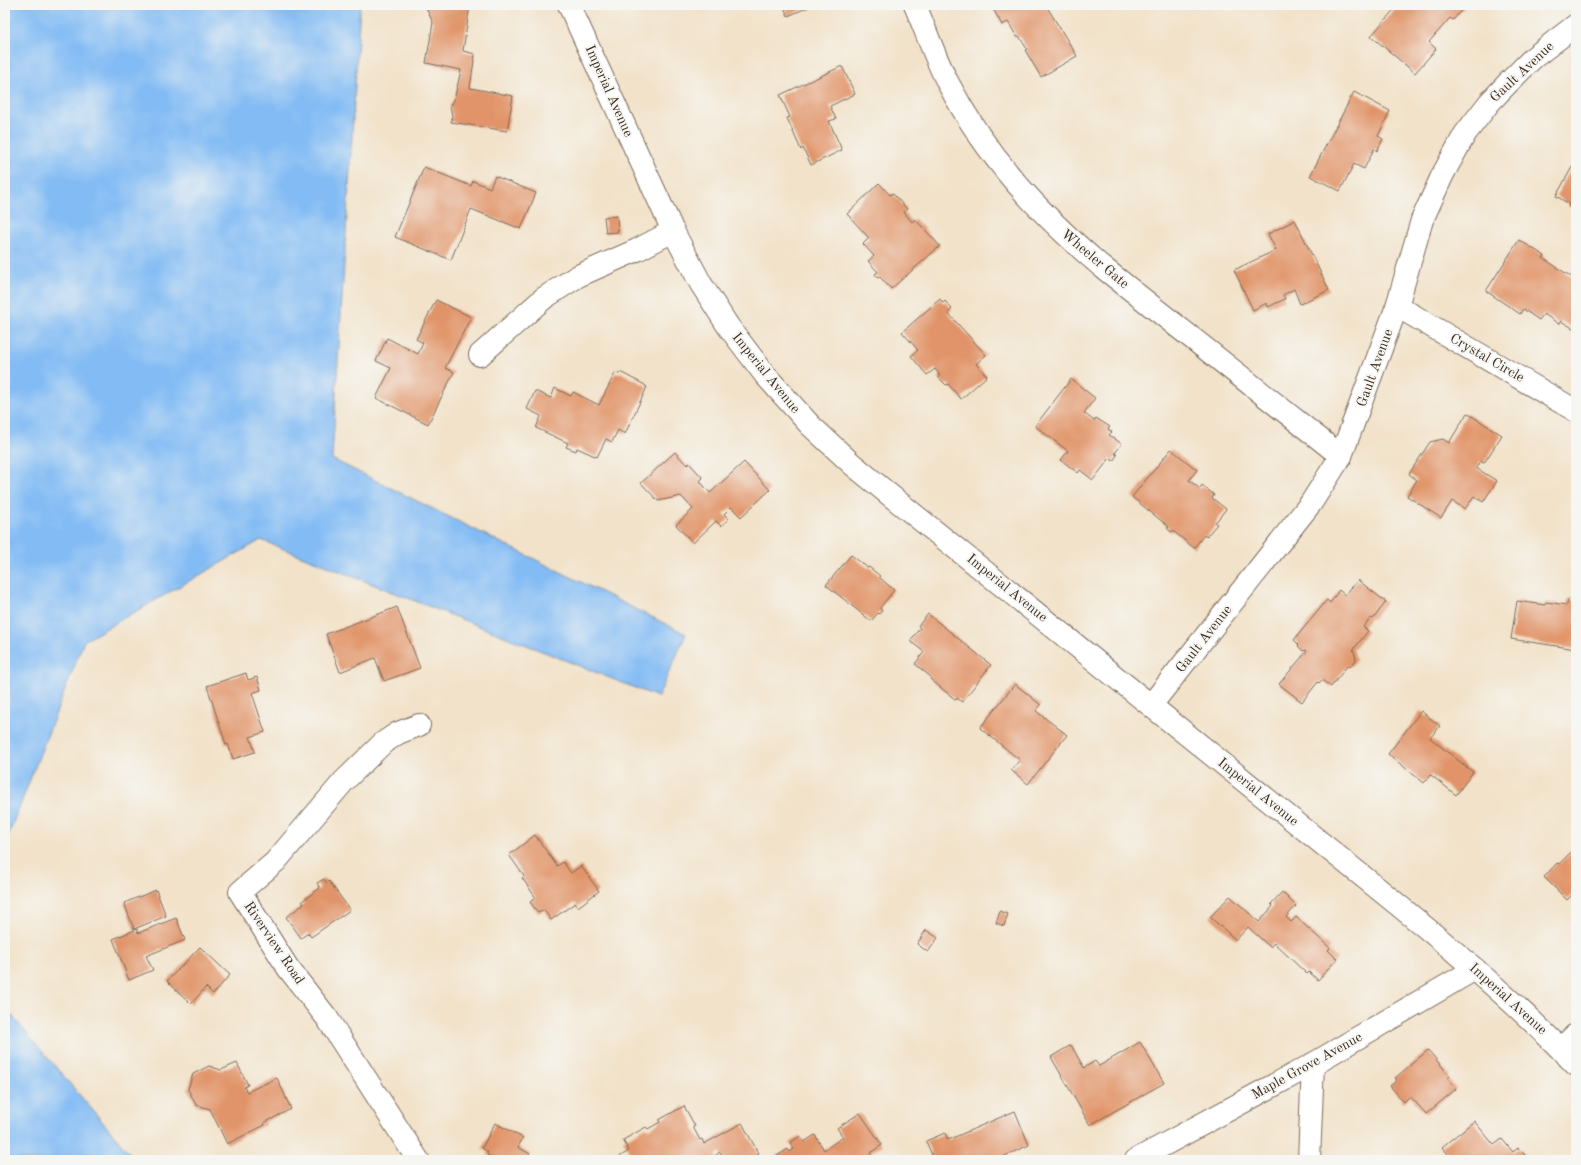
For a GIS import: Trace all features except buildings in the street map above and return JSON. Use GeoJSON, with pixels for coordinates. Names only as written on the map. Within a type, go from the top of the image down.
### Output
{"type":"FeatureCollection","features":[{"type":"Feature","properties":{"kind":"street","name":"Imperial Avenue"},"geometry":{"type":"LineString","coordinates":[[569,5],[673,231],[702,284],[728,326],[766,376],[810,425],[852,464],[891,496],[1151,705],[1571,1049]]}},
{"type":"Feature","properties":{"kind":"street","name":"Wheeler Gate"},"geometry":{"type":"LineString","coordinates":[[915,5],[948,83],[972,124],[1000,165],[1026,195],[1068,237],[1101,266],[1341,456]]}},
{"type":"Feature","properties":{"kind":"street","name":"Gault Avenue"},"geometry":{"type":"LineString","coordinates":[[1151,705],[1311,503],[1341,456],[1397,306],[1422,220],[1443,174],[1465,134],[1489,103],[1533,58],[1576,25]]}},
{"type":"Feature","properties":{"kind":"street"},"geometry":{"type":"LineString","coordinates":[[480,355],[544,298],[578,276],[637,250],[673,231]]}},
{"type":"Feature","properties":{"kind":"street","name":"Crystal Circle"},"geometry":{"type":"LineString","coordinates":[[1397,306],[1576,410]]}},
{"type":"Feature","properties":{"kind":"street","name":"Riverview Road"},"geometry":{"type":"LineString","coordinates":[[418,1160],[327,1018],[288,968],[240,892],[275,862],[344,781],[383,743],[398,733],[419,725]]}},
{"type":"Feature","properties":{"kind":"street","name":"Maple Grove Avenue"},"geometry":{"type":"LineString","coordinates":[[1136,1160],[1313,1064],[1475,969]]}},
{"type":"Feature","properties":{"kind":"street"},"geometry":{"type":"LineString","coordinates":[[1309,1160],[1313,1064]]}},
{"type":"Feature","properties":{"kind":"water"},"geometry":{"type":"Polygon","coordinates":[[[5,5],[360,5],[332,459],[686,634],[658,697],[261,540],[84,641],[5,844],[5,5]]]}},
{"type":"Feature","properties":{"kind":"water"},"geometry":{"type":"Polygon","coordinates":[[[5,1008],[132,1156],[133,1160],[5,1160],[5,1008]]]}}]}
